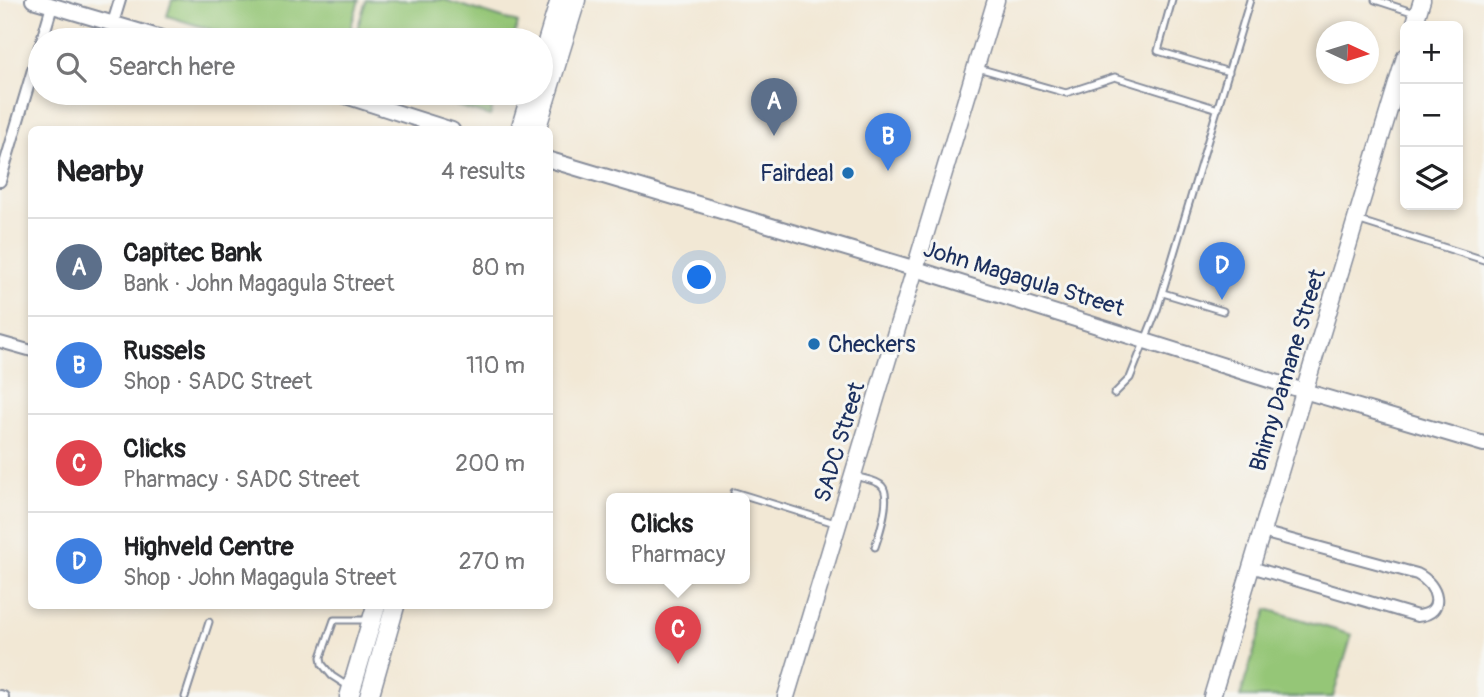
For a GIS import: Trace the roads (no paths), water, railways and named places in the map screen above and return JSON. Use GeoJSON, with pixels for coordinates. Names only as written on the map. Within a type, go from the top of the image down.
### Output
{"type":"FeatureCollection","features":[{"type":"Feature","properties":{"kind":"highway"},"geometry":{"type":"LineString","coordinates":[[551,28],[560,0]]}},
{"type":"Feature","properties":{"kind":"highway"},"geometry":{"type":"LineString","coordinates":[[553,75],[576,0]]}},
{"type":"Feature","properties":{"kind":"highway"},"geometry":{"type":"LineString","coordinates":[[521,126],[527,105]]}},
{"type":"Feature","properties":{"kind":"highway"},"geometry":{"type":"LineString","coordinates":[[537,126],[544,105]]}},
{"type":"Feature","properties":{"kind":"highway"},"geometry":{"type":"LineString","coordinates":[[369,697],[394,609]]}},
{"type":"Feature","properties":{"kind":"highway"},"geometry":{"type":"LineString","coordinates":[[350,693],[374,613]]}},
{"type":"Feature","properties":{"kind":"main road","name":"SADC Street"},"geometry":{"type":"LineString","coordinates":[[786,697],[996,0]]}},
{"type":"Feature","properties":{"kind":"main road","name":"Bhimy Damane Street"},"geometry":{"type":"LineString","coordinates":[[1212,697],[1400,74]]}},
{"type":"Feature","properties":{"kind":"street"},"geometry":{"type":"LineString","coordinates":[[33,0],[129,28]]}},
{"type":"Feature","properties":{"kind":"street"},"geometry":{"type":"LineString","coordinates":[[113,23],[120,0]]}},
{"type":"Feature","properties":{"kind":"street"},"geometry":{"type":"LineString","coordinates":[[46,28],[52,6]]}},
{"type":"Feature","properties":{"kind":"street"},"geometry":{"type":"LineString","coordinates":[[0,181],[28,86]]}},
{"type":"Feature","properties":{"kind":"street"},"geometry":{"type":"LineString","coordinates":[[369,105],[433,126]]}},
{"type":"Feature","properties":{"kind":"street","name":"John Magagula Street"},"geometry":{"type":"LineString","coordinates":[[553,161],[916,269],[1304,391],[1484,444]]}},
{"type":"Feature","properties":{"kind":"street"},"geometry":{"type":"LineString","coordinates":[[0,342],[28,350]]}},
{"type":"Feature","properties":{"kind":"street"},"geometry":{"type":"LineString","coordinates":[[1251,567],[1417,616],[1427,615],[1433,611],[1436,604],[1435,589],[1417,574],[1262,532]]}},
{"type":"Feature","properties":{"kind":"lane"},"geometry":{"type":"LineString","coordinates":[[1172,0],[1158,51],[1229,72]]}},
{"type":"Feature","properties":{"kind":"lane"},"geometry":{"type":"LineString","coordinates":[[1114,394],[1130,378],[1163,293],[1250,0]]}},
{"type":"Feature","properties":{"kind":"lane"},"geometry":{"type":"LineString","coordinates":[[1374,0],[1418,13]]}},
{"type":"Feature","properties":{"kind":"lane"},"geometry":{"type":"LineString","coordinates":[[975,68],[1066,93],[1115,78],[1218,109]]}},
{"type":"Feature","properties":{"kind":"lane"},"geometry":{"type":"LineString","coordinates":[[1356,220],[1484,260]]}},
{"type":"Feature","properties":{"kind":"lane"},"geometry":{"type":"LineString","coordinates":[[1163,293],[1223,311]]}},
{"type":"Feature","properties":{"kind":"lane"},"geometry":{"type":"LineString","coordinates":[[853,475],[879,484],[884,491],[884,514],[875,547]]}},
{"type":"Feature","properties":{"kind":"lane"},"geometry":{"type":"LineString","coordinates":[[750,497],[838,524]]}},
{"type":"Feature","properties":{"kind":"lane"},"geometry":{"type":"LineString","coordinates":[[350,693],[324,668],[321,657],[334,620],[374,613]]}},
{"type":"Feature","properties":{"kind":"lane"},"geometry":{"type":"LineString","coordinates":[[185,697],[209,622]]}},
{"type":"Feature","properties":{"kind":"place","name":"Capitec Bank"},"geometry":{"type":"Point","coordinates":[774,136]}},
{"type":"Feature","properties":{"kind":"place","name":"Russels"},"geometry":{"type":"Point","coordinates":[888,171]}},
{"type":"Feature","properties":{"kind":"place","name":"Fairdeal"},"geometry":{"type":"Point","coordinates":[848,173]}},
{"type":"Feature","properties":{"kind":"place","name":"Highveld Centre"},"geometry":{"type":"Point","coordinates":[1222,300]}},
{"type":"Feature","properties":{"kind":"place","name":"Checkers"},"geometry":{"type":"Point","coordinates":[814,344]}},
{"type":"Feature","properties":{"kind":"place","name":"Clicks"},"geometry":{"type":"Point","coordinates":[678,664]}}]}
